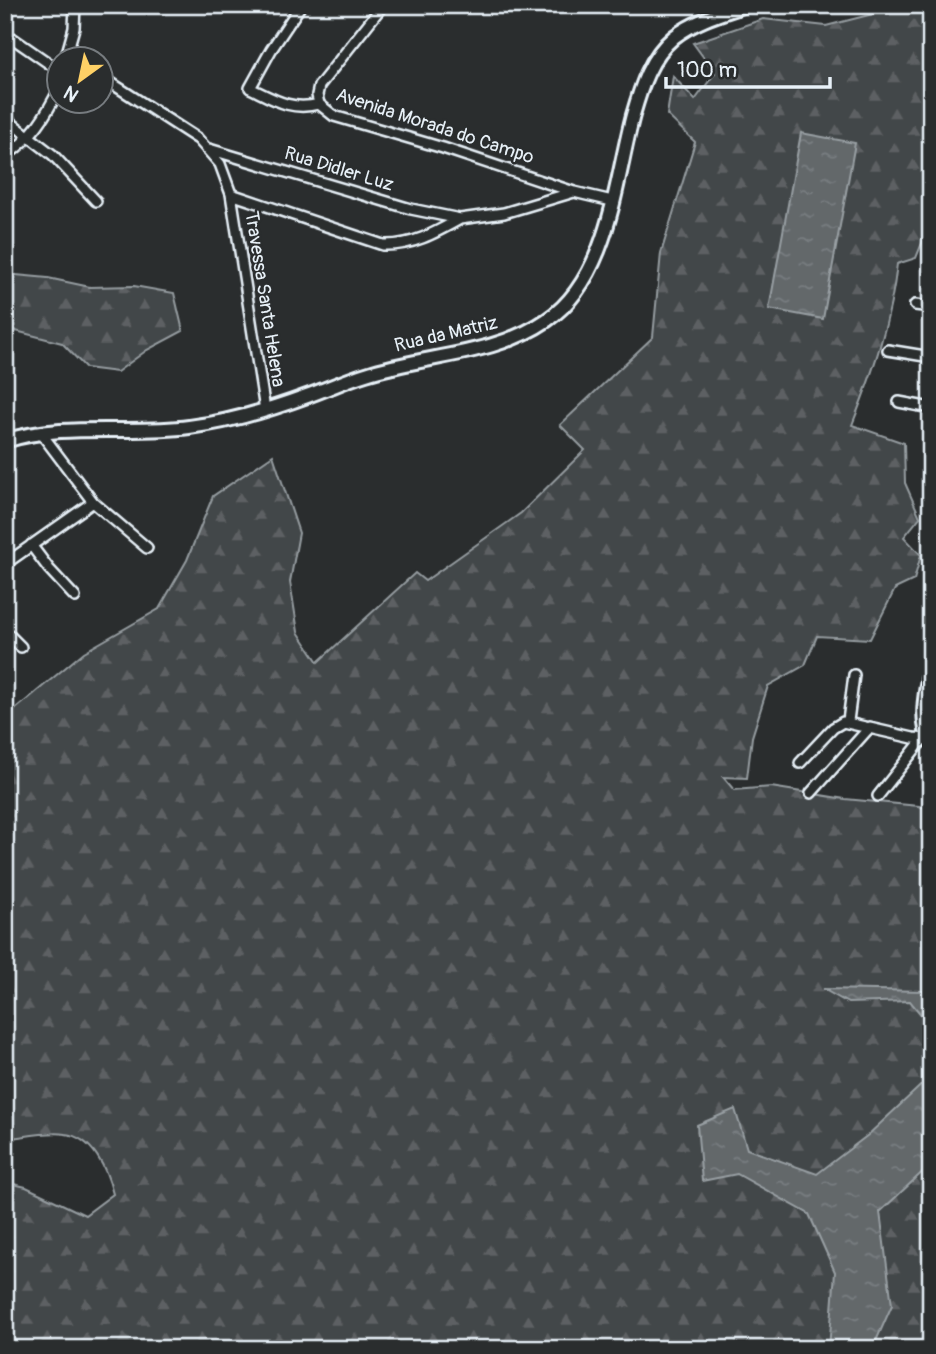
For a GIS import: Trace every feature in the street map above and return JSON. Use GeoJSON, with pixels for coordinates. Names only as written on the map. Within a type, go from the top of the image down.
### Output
{"type":"FeatureCollection","features":[{"type":"Feature","properties":{"kind":"street"},"geometry":{"type":"LineString","coordinates":[[70,46],[75,5]]}},
{"type":"Feature","properties":{"kind":"street","name":"Avenida Morada do Campo"},"geometry":{"type":"LineString","coordinates":[[301,5],[250,88],[293,106],[303,108],[318,104],[334,116],[612,201]]}},
{"type":"Feature","properties":{"kind":"street"},"geometry":{"type":"LineString","coordinates":[[318,104],[319,86],[383,5]]}},
{"type":"Feature","properties":{"kind":"street","name":"Rua da Matriz"},"geometry":{"type":"LineString","coordinates":[[5,441],[41,433],[188,427],[265,410],[365,374],[500,343],[547,320],[565,305],[592,267],[612,201],[639,92],[659,52],[689,27],[746,5]]}},
{"type":"Feature","properties":{"kind":"street"},"geometry":{"type":"LineString","coordinates":[[5,33],[46,61]]}},
{"type":"Feature","properties":{"kind":"street"},"geometry":{"type":"LineString","coordinates":[[116,86],[198,139],[209,149]]}},
{"type":"Feature","properties":{"kind":"street"},"geometry":{"type":"LineString","coordinates":[[5,156],[20,147],[46,109]]}},
{"type":"Feature","properties":{"kind":"street"},"geometry":{"type":"LineString","coordinates":[[5,118],[54,155],[96,201]]}},
{"type":"Feature","properties":{"kind":"street","name":"Travessa Santa Helena"},"geometry":{"type":"LineString","coordinates":[[209,149],[220,164],[231,194],[265,410]]}},
{"type":"Feature","properties":{"kind":"street","name":"Rua Didler Luz"},"geometry":{"type":"LineString","coordinates":[[209,149],[402,207],[460,219]]}},
{"type":"Feature","properties":{"kind":"street","name":"Rua Didler Luz"},"geometry":{"type":"LineString","coordinates":[[231,194],[383,244],[400,245],[417,240],[460,219],[504,213],[574,191]]}},
{"type":"Feature","properties":{"kind":"street"},"geometry":{"type":"LineString","coordinates":[[915,305],[931,307]]}},
{"type":"Feature","properties":{"kind":"street"},"geometry":{"type":"LineString","coordinates":[[888,350],[931,357]]}},
{"type":"Feature","properties":{"kind":"street"},"geometry":{"type":"LineString","coordinates":[[899,402],[931,408]]}},
{"type":"Feature","properties":{"kind":"street"},"geometry":{"type":"LineString","coordinates":[[41,433],[93,502],[147,548]]}},
{"type":"Feature","properties":{"kind":"street"},"geometry":{"type":"LineString","coordinates":[[5,564],[93,502]]}},
{"type":"Feature","properties":{"kind":"street"},"geometry":{"type":"LineString","coordinates":[[31,545],[75,597]]}},
{"type":"Feature","properties":{"kind":"street"},"geometry":{"type":"LineString","coordinates":[[5,631],[21,647]]}},
{"type":"Feature","properties":{"kind":"street"},"geometry":{"type":"LineString","coordinates":[[878,796],[927,740],[925,713],[931,663]]}},
{"type":"Feature","properties":{"kind":"street"},"geometry":{"type":"LineString","coordinates":[[848,721],[854,675]]}},
{"type":"Feature","properties":{"kind":"street"},"geometry":{"type":"LineString","coordinates":[[800,763],[833,728],[848,721],[927,740]]}},
{"type":"Feature","properties":{"kind":"street"},"geometry":{"type":"LineString","coordinates":[[811,793],[870,727]]}},
{"type":"Feature","properties":{"kind":"green space"},"geometry":{"type":"Polygon","coordinates":[[[908,5],[923,5],[931,18],[931,221],[916,258],[897,264],[880,346],[852,425],[904,443],[905,483],[920,517],[904,537],[921,555],[914,580],[895,589],[870,639],[817,636],[805,665],[768,686],[752,737],[747,778],[723,777],[734,790],[771,787],[845,799],[919,806],[931,810],[931,1349],[5,1349],[5,1182],[26,1187],[85,1215],[113,1194],[103,1165],[91,1148],[75,1136],[51,1133],[5,1139],[5,718],[84,652],[159,609],[187,560],[213,496],[273,455],[299,533],[290,582],[298,632],[318,662],[415,573],[425,581],[521,513],[585,450],[560,425],[653,337],[661,253],[695,142],[667,115],[673,76],[695,100],[715,73],[693,43],[763,19],[826,26],[908,5]]]}},
{"type":"Feature","properties":{"kind":"green space"},"geometry":{"type":"Polygon","coordinates":[[[5,274],[48,278],[90,287],[134,286],[174,293],[183,331],[147,350],[117,372],[86,368],[62,343],[16,331],[5,337],[5,274]]]}},
{"type":"Feature","properties":{"kind":"water"},"geometry":{"type":"Polygon","coordinates":[[[801,133],[855,143],[823,319],[769,309],[801,133]]]}},
{"type":"Feature","properties":{"kind":"water"},"geometry":{"type":"Polygon","coordinates":[[[823,989],[927,991],[931,997],[931,1027],[910,1001],[848,1003],[823,989]]]}},
{"type":"Feature","properties":{"kind":"water"},"geometry":{"type":"Polygon","coordinates":[[[931,1076],[931,1164],[880,1212],[892,1305],[875,1349],[829,1349],[835,1272],[809,1214],[737,1174],[702,1181],[697,1125],[735,1109],[747,1149],[817,1174],[868,1135],[931,1076]]]}}]}
